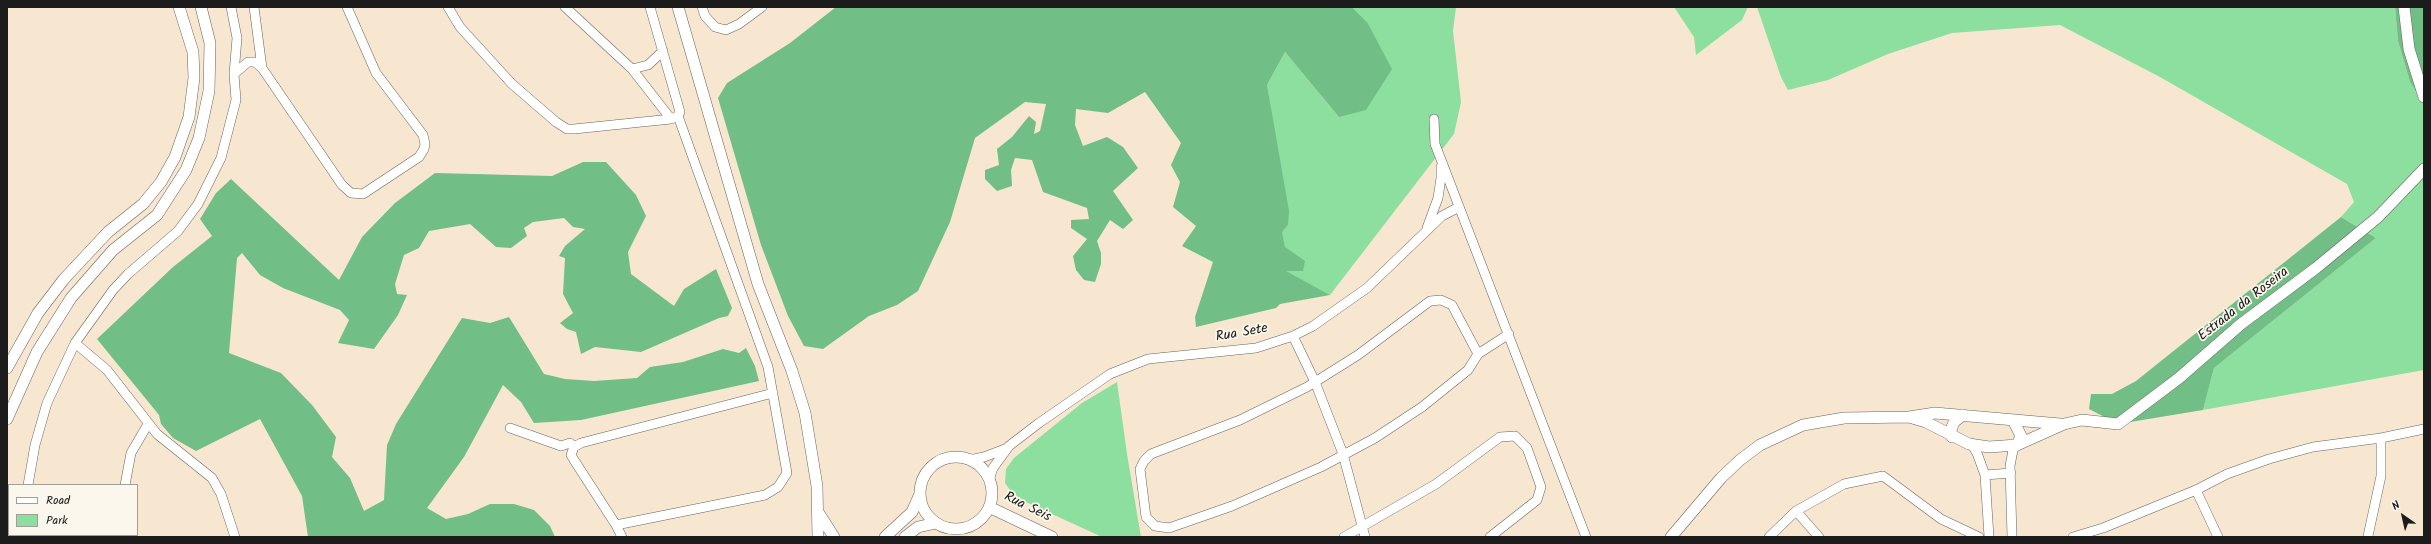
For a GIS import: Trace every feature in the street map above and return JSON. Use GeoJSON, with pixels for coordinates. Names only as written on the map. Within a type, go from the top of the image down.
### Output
{"type":"FeatureCollection","features":[{"type":"Feature","properties":{"kind":"street"},"geometry":{"type":"LineString","coordinates":[[7,368],[38,313],[64,279],[108,232],[143,204],[161,182],[175,157],[189,117],[194,78],[193,52],[179,7]]}},
{"type":"Feature","properties":{"kind":"street"},"geometry":{"type":"LineString","coordinates":[[7,419],[18,389],[37,352],[71,298],[112,250],[157,215],[186,170],[199,138],[209,91],[210,43],[201,7]]}},
{"type":"Feature","properties":{"kind":"street"},"geometry":{"type":"LineString","coordinates":[[28,484],[35,445],[47,403],[75,343],[113,290],[128,274],[178,231],[198,204],[216,168],[230,130],[236,100],[234,74],[237,38],[231,7]]}},
{"type":"Feature","properties":{"kind":"street"},"geometry":{"type":"LineString","coordinates":[[254,7],[262,68]]}},
{"type":"Feature","properties":{"kind":"street"},"geometry":{"type":"LineString","coordinates":[[234,74],[248,62],[255,62],[262,68],[342,185],[351,193],[363,194],[419,157],[424,149],[423,135],[376,73],[347,7]]}},
{"type":"Feature","properties":{"kind":"street"},"geometry":{"type":"LineString","coordinates":[[448,7],[460,27],[484,55],[528,98],[556,122],[567,129],[674,117],[680,112],[650,7]]}},
{"type":"Feature","properties":{"kind":"street"},"geometry":{"type":"LineString","coordinates":[[564,7],[632,69],[674,117],[768,367],[787,473],[778,487],[765,495],[616,525]]}},
{"type":"Feature","properties":{"kind":"street"},"geometry":{"type":"LineString","coordinates":[[678,7],[758,284],[798,390],[814,462],[818,537]]}},
{"type":"Feature","properties":{"kind":"street"},"geometry":{"type":"LineString","coordinates":[[702,7],[705,16],[715,27],[726,30],[739,24],[762,7]]}},
{"type":"Feature","properties":{"kind":"street"},"geometry":{"type":"LineString","coordinates":[[2404,7],[2410,49],[2424,97]]}},
{"type":"Feature","properties":{"kind":"street"},"geometry":{"type":"LineString","coordinates":[[632,69],[648,65],[663,51]]}},
{"type":"Feature","properties":{"kind":"street"},"geometry":{"type":"LineString","coordinates":[[1434,119],[1435,144],[1440,158],[1586,537]]}},
{"type":"Feature","properties":{"kind":"street"},"geometry":{"type":"LineString","coordinates":[[1424,235],[1438,198],[1441,178],[1440,158]]}},
{"type":"Feature","properties":{"kind":"street","name":"Estrada da Roseira"},"geometry":{"type":"LineString","coordinates":[[1909,416],[1926,422],[1952,437],[1972,445],[1989,448],[2017,445],[2064,424],[2082,420],[2118,424],[2179,378],[2241,324],[2316,268],[2378,217],[2424,168]]}},
{"type":"Feature","properties":{"kind":"street","name":"Rua Sete"},"geometry":{"type":"LineString","coordinates":[[970,460],[984,457],[1009,446],[1110,374],[1134,363],[1164,357],[1256,348],[1293,336],[1313,326],[1367,288],[1424,235],[1442,216],[1459,207]]}},
{"type":"Feature","properties":{"kind":"street"},"geometry":{"type":"LineString","coordinates":[[1478,354],[1452,305],[1436,299],[1425,304],[1358,355],[1285,399],[1240,420],[1151,454],[1144,461],[1140,469],[1146,516],[1155,526],[1169,528],[1261,494],[1321,467],[1375,438],[1422,407],[1468,370],[1478,354],[1509,334]]}},
{"type":"Feature","properties":{"kind":"street"},"geometry":{"type":"LineString","coordinates":[[1293,336],[1314,382],[1343,454],[1365,537]]}},
{"type":"Feature","properties":{"kind":"street"},"geometry":{"type":"LineString","coordinates":[[75,343],[107,370],[148,424],[167,443],[212,478],[221,494],[235,537]]}},
{"type":"Feature","properties":{"kind":"street"},"geometry":{"type":"LineString","coordinates":[[510,428],[561,446],[563,454],[573,451],[581,443],[773,392]]}},
{"type":"Feature","properties":{"kind":"street","name":"Estrada da Roseira"},"geometry":{"type":"LineString","coordinates":[[1671,537],[1722,478],[1740,460],[1760,445],[1782,433],[1826,420],[1935,414],[2064,424]]}},
{"type":"Feature","properties":{"kind":"street"},"geometry":{"type":"LineString","coordinates":[[1952,437],[1951,430],[1954,422],[1963,415]]}},
{"type":"Feature","properties":{"kind":"street"},"geometry":{"type":"LineString","coordinates":[[2012,537],[2011,458],[2021,436],[2013,420]]}},
{"type":"Feature","properties":{"kind":"street"},"geometry":{"type":"LineString","coordinates":[[125,484],[131,453],[148,424]]}},
{"type":"Feature","properties":{"kind":"street"},"geometry":{"type":"LineString","coordinates":[[2073,537],[2103,528],[2196,490],[2227,474],[2291,453],[2313,447],[2380,438],[2424,429]]}},
{"type":"Feature","properties":{"kind":"street"},"geometry":{"type":"LineString","coordinates":[[1344,537],[1436,484],[1500,437],[1515,436],[1527,448],[1541,487],[1534,503],[1490,537]]}},
{"type":"Feature","properties":{"kind":"street"},"geometry":{"type":"LineString","coordinates":[[2369,537],[2381,476],[2380,438]]}},
{"type":"Feature","properties":{"kind":"street"},"geometry":{"type":"LineString","coordinates":[[1972,445],[1978,453],[1985,475],[1989,537]]}},
{"type":"Feature","properties":{"kind":"street","name":"Rua Sete"},"geometry":{"type":"LineString","coordinates":[[989,480],[996,462],[1009,446]]}},
{"type":"Feature","properties":{"kind":"street"},"geometry":{"type":"LineString","coordinates":[[573,451],[622,537]]}},
{"type":"Feature","properties":{"kind":"street"},"geometry":{"type":"LineString","coordinates":[[885,537],[912,512],[920,494],[926,474],[936,464],[949,458],[970,460],[981,468],[989,480],[992,493],[989,507],[981,519],[963,528],[949,529],[936,523],[926,514],[920,494]]}},
{"type":"Feature","properties":{"kind":"street"},"geometry":{"type":"LineString","coordinates":[[1985,475],[2011,473]]}},
{"type":"Feature","properties":{"kind":"street"},"geometry":{"type":"LineString","coordinates":[[1769,537],[1796,511],[1844,484],[1883,476],[1941,519],[1978,537]]}},
{"type":"Feature","properties":{"kind":"street"},"geometry":{"type":"LineString","coordinates":[[2196,490],[2218,537]]}},
{"type":"Feature","properties":{"kind":"street","name":"Rua Seis"},"geometry":{"type":"LineString","coordinates":[[989,507],[1052,537]]}},
{"type":"Feature","properties":{"kind":"street"},"geometry":{"type":"LineString","coordinates":[[817,510],[834,537]]}},
{"type":"Feature","properties":{"kind":"street"},"geometry":{"type":"LineString","coordinates":[[1796,511],[1819,537]]}},
{"type":"Feature","properties":{"kind":"street"},"geometry":{"type":"LineString","coordinates":[[905,537],[918,527],[936,523]]}},
{"type":"Feature","properties":{"kind":"green space"},"geometry":{"type":"Polygon","coordinates":[[[836,7],[1352,7],[1367,22],[1392,69],[1366,110],[1339,117],[1285,52],[1267,85],[1289,211],[1288,225],[1282,232],[1285,247],[1305,261],[1303,271],[1286,271],[1330,295],[1280,304],[1276,308],[1196,327],[1195,317],[1213,262],[1182,246],[1196,226],[1173,207],[1180,182],[1171,165],[1181,143],[1145,92],[1108,113],[1076,109],[1075,125],[1083,146],[1107,137],[1123,147],[1138,168],[1113,191],[1133,220],[1123,229],[1110,220],[1097,241],[1101,253],[1101,264],[1095,282],[1084,280],[1076,270],[1073,256],[1087,239],[1071,228],[1071,220],[1089,219],[1087,208],[1043,192],[1032,160],[1015,158],[1011,170],[1012,186],[997,191],[985,179],[985,170],[999,165],[997,149],[1012,137],[1029,116],[1036,122],[1034,134],[1040,131],[1046,104],[1025,102],[975,138],[950,222],[918,291],[897,305],[869,316],[823,349],[804,346],[788,316],[761,245],[718,98],[727,83],[790,43],[836,7]]]}},
{"type":"Feature","properties":{"kind":"green space"},"geometry":{"type":"Polygon","coordinates":[[[1352,7],[1456,7],[1453,31],[1461,102],[1454,134],[1330,295],[1285,271],[1285,247],[1281,232],[1288,225],[1267,85],[1285,52],[1339,117],[1367,22],[1352,7]]]}},
{"type":"Feature","properties":{"kind":"green space"},"geometry":{"type":"Polygon","coordinates":[[[1674,7],[1748,7],[1742,20],[1696,55],[1694,37],[1674,7]]]}},
{"type":"Feature","properties":{"kind":"green space"},"geometry":{"type":"Polygon","coordinates":[[[1757,7],[2395,7],[2398,41],[2410,82],[2424,104],[2424,370],[2203,410],[2214,368],[2376,238],[2341,217],[2354,202],[2347,184],[2160,77],[2060,25],[1952,33],[1888,54],[1828,80],[1788,90],[1781,77],[1757,7]]]}},
{"type":"Feature","properties":{"kind":"green space"},"geometry":{"type":"Polygon","coordinates":[[[2395,7],[2424,7],[2424,104],[2410,82],[2398,41],[2395,7]]]}},
{"type":"Feature","properties":{"kind":"green space"},"geometry":{"type":"Polygon","coordinates":[[[583,162],[606,162],[636,195],[646,216],[628,252],[631,274],[674,306],[684,289],[716,269],[732,308],[728,316],[719,318],[641,352],[595,347],[581,354],[576,332],[567,329],[560,323],[573,313],[563,294],[565,258],[559,256],[565,246],[585,229],[573,227],[564,218],[533,222],[524,228],[527,236],[511,248],[496,247],[470,224],[429,231],[419,248],[404,255],[395,284],[397,294],[407,295],[398,315],[374,349],[338,343],[349,320],[340,310],[283,288],[260,275],[242,253],[237,258],[229,353],[281,373],[312,405],[336,437],[332,457],[350,478],[364,511],[384,500],[387,445],[396,424],[462,318],[490,323],[509,317],[544,374],[565,379],[594,381],[637,378],[650,367],[683,362],[723,349],[739,353],[746,348],[755,366],[759,381],[581,420],[534,423],[521,402],[503,385],[464,457],[427,508],[446,519],[468,514],[490,504],[514,504],[534,510],[550,526],[555,537],[308,537],[302,496],[260,419],[196,451],[173,438],[161,424],[159,415],[97,339],[173,267],[212,236],[200,219],[216,193],[231,179],[339,280],[362,237],[395,203],[435,173],[552,176],[583,162]]]}},
{"type":"Feature","properties":{"kind":"green space"},"geometry":{"type":"Polygon","coordinates":[[[2341,217],[2376,238],[2214,368],[2203,410],[2118,424],[2089,409],[2091,394],[2112,394],[2136,381],[2341,217]]]}},
{"type":"Feature","properties":{"kind":"green space"},"geometry":{"type":"Polygon","coordinates":[[[1117,382],[1141,537],[1102,537],[1015,497],[1005,483],[1006,469],[1014,458],[1082,403],[1117,382]]]}}]}
